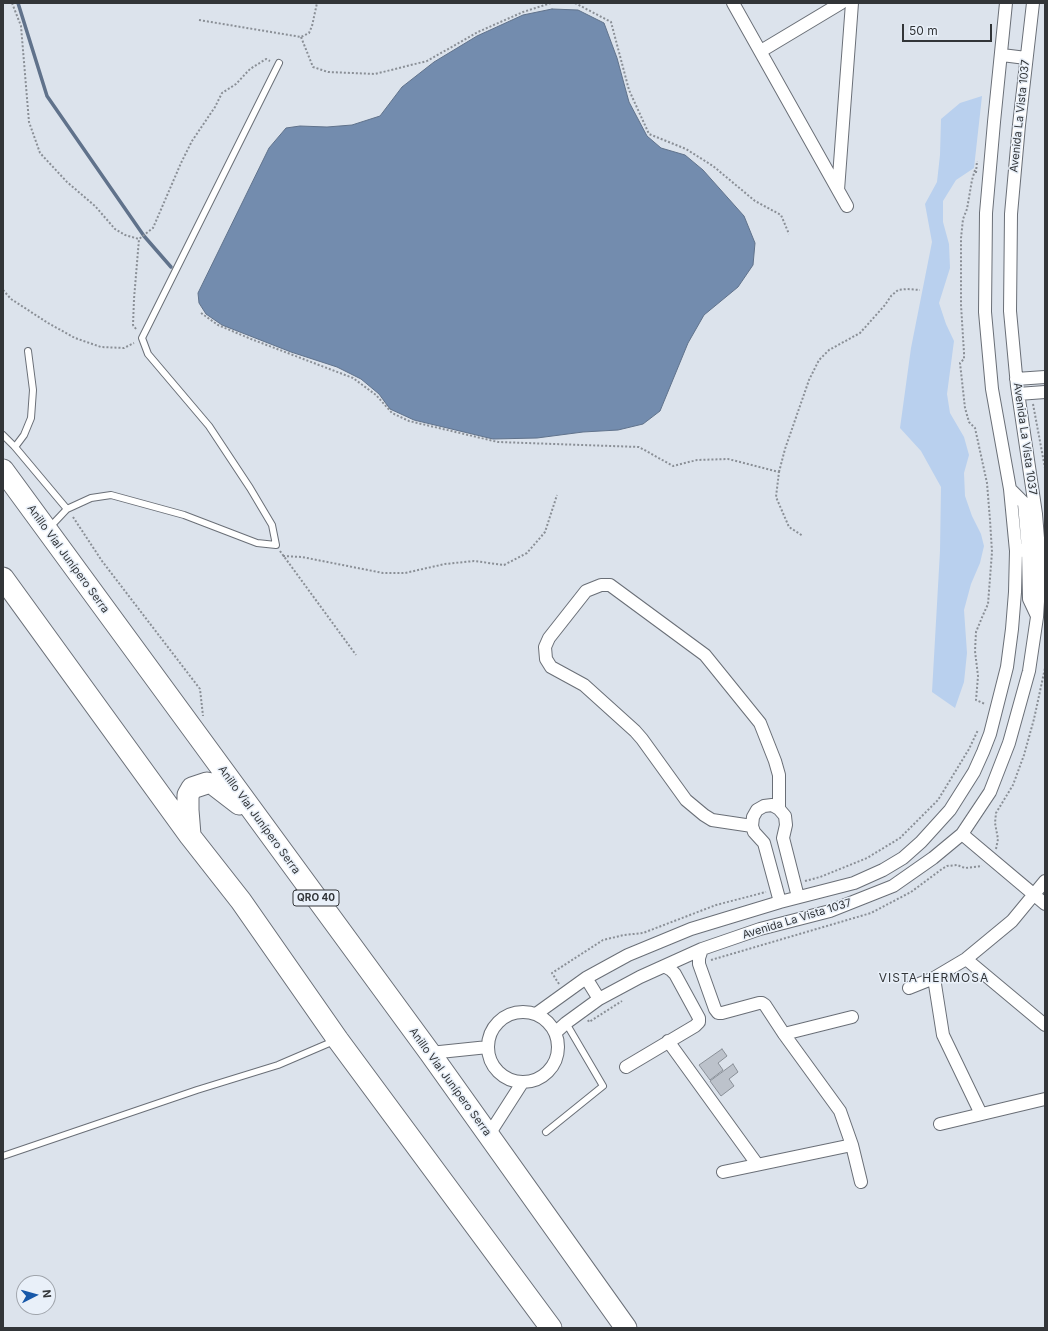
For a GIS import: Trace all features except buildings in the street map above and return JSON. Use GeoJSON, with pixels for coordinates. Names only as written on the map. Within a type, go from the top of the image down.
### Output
{"type":"FeatureCollection","features":[{"type":"Feature","properties":{"kind":"highway","name":"Anillo Vial Junípero Serra"},"geometry":{"type":"LineString","coordinates":[[3,470],[430,1053],[626,1328]]}},
{"type":"Feature","properties":{"kind":"highway"},"geometry":{"type":"LineString","coordinates":[[3,578],[190,836],[241,901],[338,1040],[551,1328]]}},
{"type":"Feature","properties":{"kind":"highway"},"geometry":{"type":"LineString","coordinates":[[190,836],[188,795],[192,788],[207,783],[213,784],[257,817]]}},
{"type":"Feature","properties":{"kind":"street"},"geometry":{"type":"LineString","coordinates":[[733,3],[848,206]]}},
{"type":"Feature","properties":{"kind":"street"},"geometry":{"type":"LineString","coordinates":[[761,51],[841,3]]}},
{"type":"Feature","properties":{"kind":"street"},"geometry":{"type":"LineString","coordinates":[[838,190],[852,3]]}},
{"type":"Feature","properties":{"kind":"street","name":"Avenida La Vista 1037"},"geometry":{"type":"LineString","coordinates":[[536,1014],[586,978],[628,955],[691,929],[780,902],[854,883],[882,870],[903,858],[921,842],[950,810],[974,772],[990,734],[1007,667],[1015,592],[1016,551],[1010,488],[992,388],[985,312],[986,213],[1006,3]]}},
{"type":"Feature","properties":{"kind":"street","name":"Avenida La Vista 1037"},"geometry":{"type":"LineString","coordinates":[[555,1033],[599,999],[640,977],[702,949],[760,929],[830,911],[893,886],[933,858],[962,834],[990,792],[1009,743],[1029,671],[1037,617],[1039,586],[1034,550],[1036,514],[1024,393],[1016,379],[1010,311],[1011,214],[1019,125],[1033,3]]}},
{"type":"Feature","properties":{"kind":"street"},"geometry":{"type":"LineString","coordinates":[[1002,55],[1026,58]]}},
{"type":"Feature","properties":{"kind":"street"},"geometry":{"type":"LineString","coordinates":[[1016,379],[1045,377]]}},
{"type":"Feature","properties":{"kind":"street"},"geometry":{"type":"LineString","coordinates":[[1024,393],[1045,392]]}},
{"type":"Feature","properties":{"kind":"street"},"geometry":{"type":"LineString","coordinates":[[1010,488],[1024,503],[1034,550],[1016,551]]}},
{"type":"Feature","properties":{"kind":"street"},"geometry":{"type":"LineString","coordinates":[[752,826],[712,820],[686,800],[635,731],[584,685],[551,667],[546,659],[545,648],[548,638],[586,591],[601,585],[610,585],[705,655],[760,724],[776,760],[779,775],[779,809]]}},
{"type":"Feature","properties":{"kind":"street"},"geometry":{"type":"LineString","coordinates":[[780,902],[764,843],[754,832],[752,826],[753,817],[757,810],[764,806],[772,805],[779,809],[785,816],[786,825],[783,838],[798,897]]}},
{"type":"Feature","properties":{"kind":"street"},"geometry":{"type":"LineString","coordinates":[[962,834],[1045,904]]}},
{"type":"Feature","properties":{"kind":"street"},"geometry":{"type":"LineString","coordinates":[[909,988],[934,978],[966,959],[1012,921],[1045,881]]}},
{"type":"Feature","properties":{"kind":"street"},"geometry":{"type":"LineString","coordinates":[[702,949],[699,964],[715,1009],[718,1013],[762,1003],[840,1111],[852,1145],[861,1182]]}},
{"type":"Feature","properties":{"kind":"street"},"geometry":{"type":"LineString","coordinates":[[966,959],[1045,1025]]}},
{"type":"Feature","properties":{"kind":"street"},"geometry":{"type":"LineString","coordinates":[[626,1067],[695,1026],[699,1022],[699,1018],[675,974],[664,966]]}},
{"type":"Feature","properties":{"kind":"street"},"geometry":{"type":"LineString","coordinates":[[586,978],[599,999]]}},
{"type":"Feature","properties":{"kind":"street"},"geometry":{"type":"LineString","coordinates":[[934,978],[943,1035],[981,1114]]}},
{"type":"Feature","properties":{"kind":"street"},"geometry":{"type":"LineString","coordinates":[[523,1012],[536,1014],[548,1022],[555,1033],[558,1047],[556,1061],[548,1073],[536,1080],[522,1083],[509,1080],[498,1072],[490,1061],[488,1047],[491,1034],[498,1022],[509,1015],[523,1012]]}},
{"type":"Feature","properties":{"kind":"street"},"geometry":{"type":"LineString","coordinates":[[784,1034],[852,1017]]}},
{"type":"Feature","properties":{"kind":"street"},"geometry":{"type":"LineString","coordinates":[[668,1041],[757,1164]]}},
{"type":"Feature","properties":{"kind":"street"},"geometry":{"type":"LineString","coordinates":[[430,1053],[488,1047]]}},
{"type":"Feature","properties":{"kind":"street"},"geometry":{"type":"LineString","coordinates":[[488,1136],[522,1083]]}},
{"type":"Feature","properties":{"kind":"street"},"geometry":{"type":"LineString","coordinates":[[940,1124],[1045,1099]]}},
{"type":"Feature","properties":{"kind":"street"},"geometry":{"type":"LineString","coordinates":[[723,1172],[852,1145]]}},
{"type":"Feature","properties":{"kind":"lane"},"geometry":{"type":"LineString","coordinates":[[47,530],[67,509],[91,498],[111,495],[184,515],[257,543],[276,545],[272,525],[210,426],[148,354],[142,338],[278,65]]}},
{"type":"Feature","properties":{"kind":"lane"},"geometry":{"type":"LineString","coordinates":[[15,447],[24,435],[31,418],[33,390],[28,352]]}},
{"type":"Feature","properties":{"kind":"lane"},"geometry":{"type":"LineString","coordinates":[[3,435],[15,447],[67,509]]}},
{"type":"Feature","properties":{"kind":"lane"},"geometry":{"type":"LineString","coordinates":[[546,1132],[603,1086],[566,1023]]}},
{"type":"Feature","properties":{"kind":"lane"},"geometry":{"type":"LineString","coordinates":[[3,1156],[197,1090],[278,1065],[338,1040]]}},
{"type":"Feature","properties":{"kind":"path"},"geometry":{"type":"LineString","coordinates":[[12,3],[21,26],[28,122],[40,153],[67,182],[94,206],[115,229],[124,235],[139,239]]}},
{"type":"Feature","properties":{"kind":"path"},"geometry":{"type":"LineString","coordinates":[[199,20],[301,37],[309,33],[317,3]]}},
{"type":"Feature","properties":{"kind":"path"},"geometry":{"type":"LineString","coordinates":[[301,37],[313,67],[328,72],[375,74],[427,61],[478,32],[523,12],[551,3]]}},
{"type":"Feature","properties":{"kind":"path"},"geometry":{"type":"LineString","coordinates":[[575,3],[611,22],[629,90],[649,134],[686,149],[713,166],[755,201],[781,215],[789,234]]}},
{"type":"Feature","properties":{"kind":"path"},"geometry":{"type":"LineString","coordinates":[[3,290],[11,300],[74,338],[101,347],[124,348],[142,338],[134,326],[134,299],[139,239],[153,228],[167,194],[192,142],[215,107],[222,93],[236,84],[250,69],[266,59],[278,65]]}},
{"type":"Feature","properties":{"kind":"path"},"geometry":{"type":"LineString","coordinates":[[976,175],[978,159]]}},
{"type":"Feature","properties":{"kind":"path"},"geometry":{"type":"LineString","coordinates":[[977,167],[972,180],[968,210],[963,220],[961,238],[961,305],[964,359],[960,363],[965,408],[969,422],[975,428],[985,476],[989,512],[992,552],[988,604],[976,632],[975,652],[978,676],[976,700],[987,704]]}},
{"type":"Feature","properties":{"kind":"path"},"geometry":{"type":"LineString","coordinates":[[803,536],[789,527],[776,497],[779,472],[785,449],[810,380],[819,360],[829,350],[860,334],[885,306],[891,296],[898,290],[920,290]]}},
{"type":"Feature","properties":{"kind":"path"},"geometry":{"type":"LineString","coordinates":[[201,313],[218,325],[251,340],[353,378],[376,395],[392,413],[409,421],[498,442],[639,447],[674,466],[697,460],[728,459],[779,472]]}},
{"type":"Feature","properties":{"kind":"path"},"geometry":{"type":"LineString","coordinates":[[1024,393],[1034,409],[1045,468]]}},
{"type":"Feature","properties":{"kind":"path"},"geometry":{"type":"LineString","coordinates":[[283,556],[302,557],[383,573],[405,573],[445,564],[474,561],[504,565],[527,553],[545,532],[557,495]]}},
{"type":"Feature","properties":{"kind":"path"},"geometry":{"type":"LineString","coordinates":[[67,509],[102,560],[200,689],[204,714],[197,735]]}},
{"type":"Feature","properties":{"kind":"path"},"geometry":{"type":"LineString","coordinates":[[276,545],[356,655]]}},
{"type":"Feature","properties":{"kind":"path"},"geometry":{"type":"LineString","coordinates":[[996,813],[1013,785],[1024,755],[1045,668]]}},
{"type":"Feature","properties":{"kind":"path"},"geometry":{"type":"LineString","coordinates":[[795,884],[820,877],[867,858],[900,838],[938,800],[969,749],[980,724]]}},
{"type":"Feature","properties":{"kind":"path"},"geometry":{"type":"LineString","coordinates":[[699,964],[745,949],[871,913],[911,892],[942,869]]}},
{"type":"Feature","properties":{"kind":"path"},"geometry":{"type":"LineString","coordinates":[[564,993],[552,974],[604,940],[624,935],[643,933],[716,905],[777,889]]}},
{"type":"Feature","properties":{"kind":"path"},"geometry":{"type":"LineString","coordinates":[[582,1011],[589,1022],[623,1001]]}},
{"type":"Feature","properties":{"kind":"shaded area"},"geometry":{"type":"Polygon","coordinates":[[[552,9],[578,10],[604,23],[617,58],[629,102],[647,136],[661,148],[685,155],[703,170],[744,216],[755,243],[753,265],[738,287],[704,315],[688,343],[660,411],[643,424],[618,430],[583,432],[537,438],[493,439],[414,420],[390,409],[379,394],[361,379],[337,367],[291,352],[222,325],[206,314],[199,303],[198,293],[269,148],[286,128],[300,126],[327,127],[352,125],[380,116],[402,87],[434,62],[477,36],[523,15],[552,9]]]}},
{"type":"Feature","properties":{"kind":"shaded area"},"geometry":{"type":"Polygon","coordinates":[[[982,96],[974,168],[956,180],[943,201],[943,222],[949,244],[950,268],[939,303],[954,341],[947,394],[950,413],[964,437],[969,455],[964,473],[965,496],[972,516],[981,534],[984,546],[980,563],[971,584],[964,610],[967,653],[964,682],[955,708],[932,692],[940,551],[941,487],[921,451],[900,428],[911,348],[932,242],[925,204],[937,182],[940,155],[941,119],[960,103],[982,96]]]}},
{"type":"Feature","properties":{"kind":"waterway"},"geometry":{"type":"LineString","coordinates":[[18,3],[47,96],[144,236],[171,267]]}},
{"type":"Feature","properties":{"kind":"district","name":"VISTA HERMOSA"},"geometry":{"type":"Point","coordinates":[934,978]}}]}
